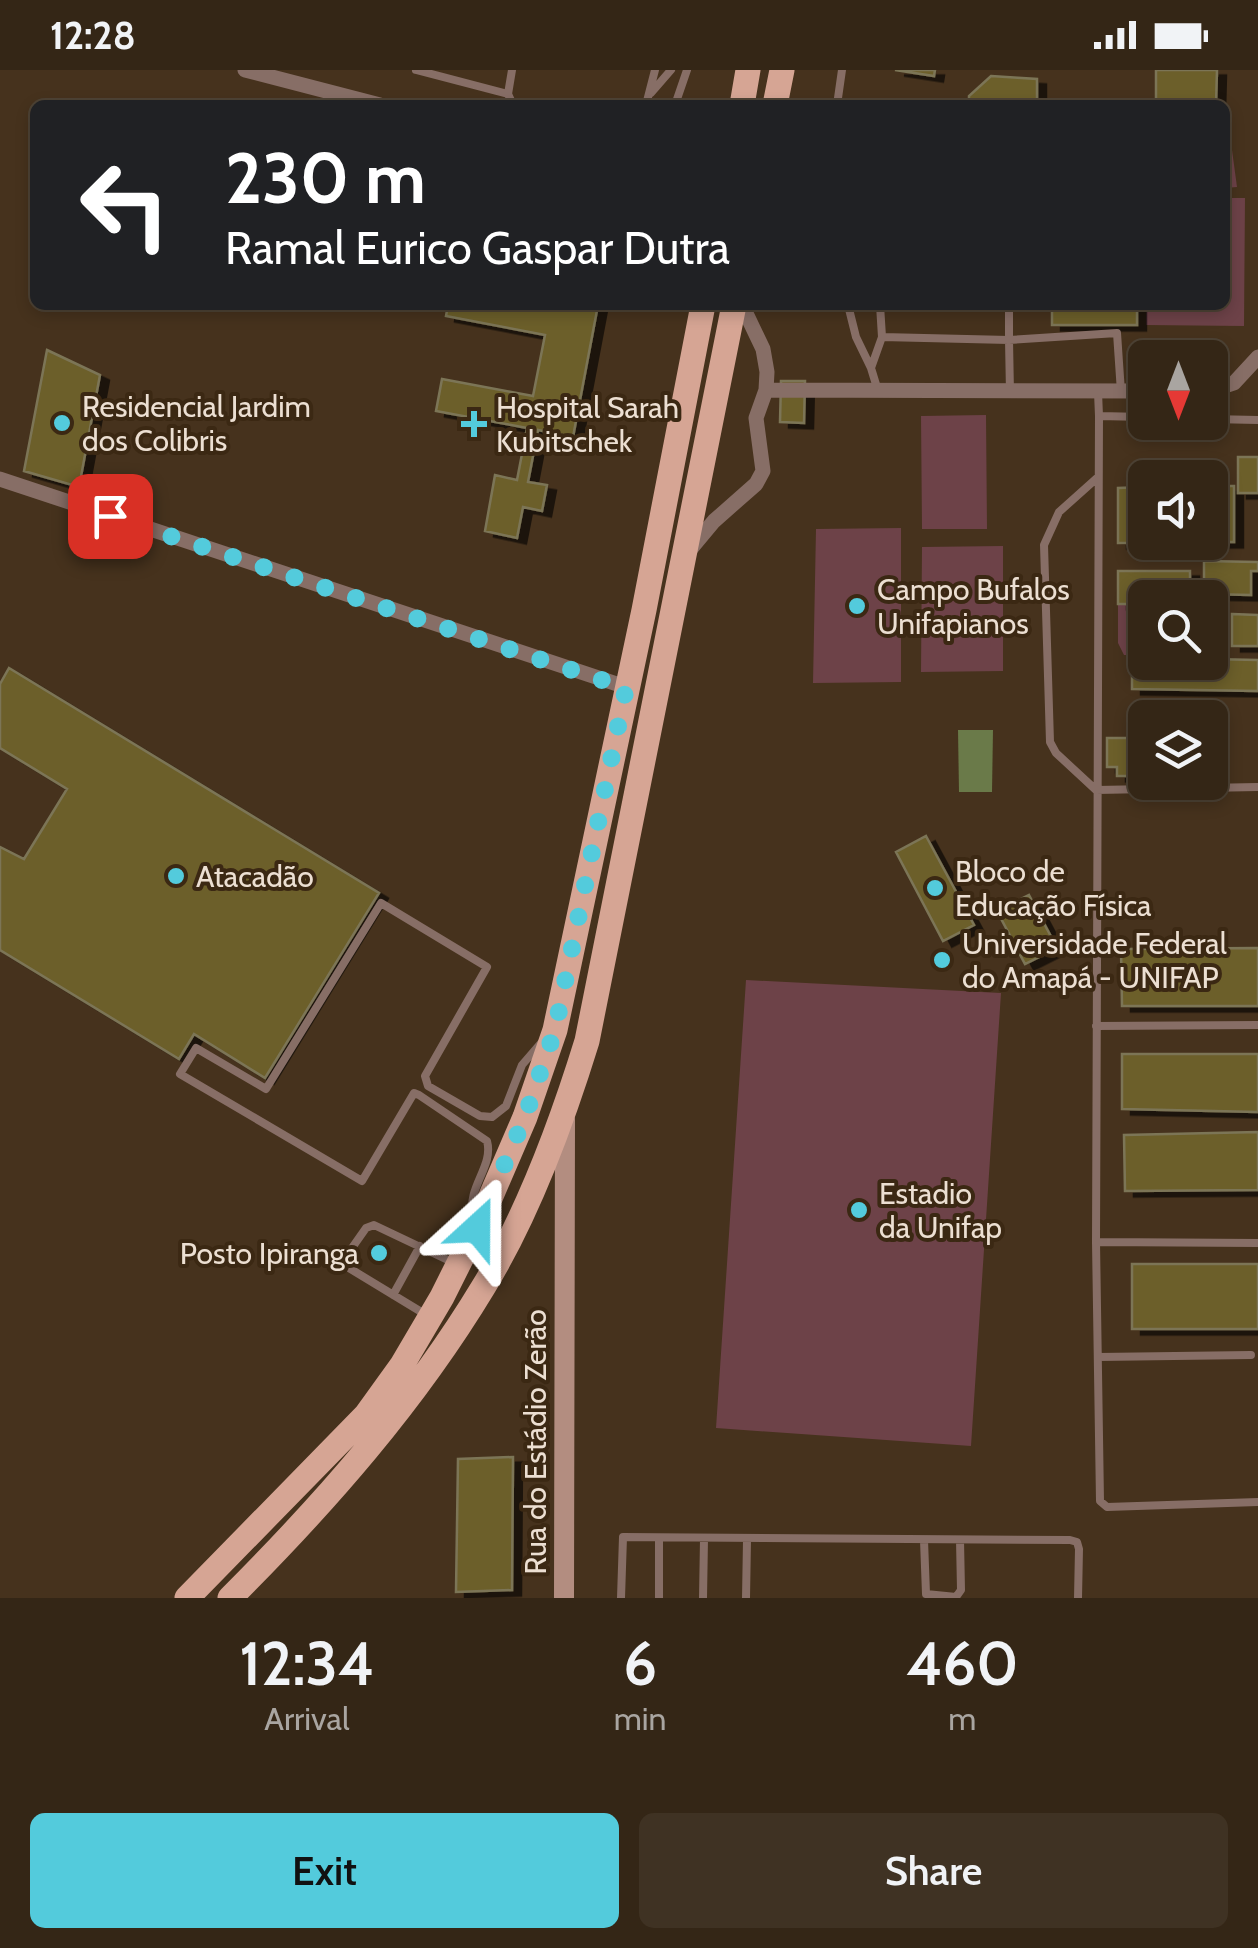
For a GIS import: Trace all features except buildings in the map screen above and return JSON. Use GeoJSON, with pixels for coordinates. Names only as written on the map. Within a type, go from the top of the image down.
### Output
{"type":"FeatureCollection","features":[{"type":"Feature","properties":{"kind":"main road"},"geometry":{"type":"LineString","coordinates":[[743,100],[748,70]]}},
{"type":"Feature","properties":{"kind":"main road"},"geometry":{"type":"LineString","coordinates":[[776,100],[782,70]]}},
{"type":"Feature","properties":{"kind":"main road"},"geometry":{"type":"LineString","coordinates":[[187,1598],[366,1415],[402,1365],[477,1228],[525,1117],[555,1030],[644,610],[702,310]]}},
{"type":"Feature","properties":{"kind":"main road"},"geometry":{"type":"LineString","coordinates":[[230,1598],[312,1515],[396,1417],[485,1284],[518,1221],[566,1107],[587,1041],[733,310]]}},
{"type":"Feature","properties":{"kind":"street"},"geometry":{"type":"LineString","coordinates":[[245,70],[361,100]]}},
{"type":"Feature","properties":{"kind":"street"},"geometry":{"type":"LineString","coordinates":[[683,558],[714,521],[756,484],[764,471],[756,418],[768,372],[763,349],[744,310]]}},
{"type":"Feature","properties":{"kind":"street"},"geometry":{"type":"LineString","coordinates":[[1228,385],[1258,357]]}},
{"type":"Feature","properties":{"kind":"street"},"geometry":{"type":"LineString","coordinates":[[766,390],[1128,392]]}},
{"type":"Feature","properties":{"kind":"street"},"geometry":{"type":"LineString","coordinates":[[0,479],[626,688]]}},
{"type":"Feature","properties":{"kind":"street","name":"Rua do Estádio Zerão"},"geometry":{"type":"LineString","coordinates":[[564,1598],[566,1107]]}},
{"type":"Feature","properties":{"kind":"lane"},"geometry":{"type":"LineString","coordinates":[[416,70],[508,94]]}},
{"type":"Feature","properties":{"kind":"lane"},"geometry":{"type":"LineString","coordinates":[[510,100],[512,70]]}},
{"type":"Feature","properties":{"kind":"lane"},"geometry":{"type":"LineString","coordinates":[[647,100],[655,70]]}},
{"type":"Feature","properties":{"kind":"lane"},"geometry":{"type":"LineString","coordinates":[[647,100],[671,70]]}},
{"type":"Feature","properties":{"kind":"lane"},"geometry":{"type":"LineString","coordinates":[[678,100],[687,70]]}},
{"type":"Feature","properties":{"kind":"lane"},"geometry":{"type":"LineString","coordinates":[[838,100],[842,70]]}},
{"type":"Feature","properties":{"kind":"lane"},"geometry":{"type":"LineString","coordinates":[[849,310],[879,392]]}},
{"type":"Feature","properties":{"kind":"lane"},"geometry":{"type":"LineString","coordinates":[[871,368],[882,337],[880,310]]}},
{"type":"Feature","properties":{"kind":"lane"},"geometry":{"type":"LineString","coordinates":[[1009,310],[1010,393]]}},
{"type":"Feature","properties":{"kind":"lane"},"geometry":{"type":"LineString","coordinates":[[882,337],[1010,340],[1117,333],[1120,392]]}},
{"type":"Feature","properties":{"kind":"lane"},"geometry":{"type":"LineString","coordinates":[[1098,392],[1096,1242],[1100,1501],[1107,1506],[1258,1502]]}},
{"type":"Feature","properties":{"kind":"lane"},"geometry":{"type":"LineString","coordinates":[[1098,416],[1128,417]]}},
{"type":"Feature","properties":{"kind":"lane"},"geometry":{"type":"LineString","coordinates":[[1228,419],[1258,420]]}},
{"type":"Feature","properties":{"kind":"lane"},"geometry":{"type":"LineString","coordinates":[[1097,478],[1059,512],[1044,545],[1050,742],[1056,754],[1096,790],[1258,787]]}},
{"type":"Feature","properties":{"kind":"lane"},"geometry":{"type":"LineString","coordinates":[[477,1228],[472,1192],[489,1153],[487,1141],[418,1095],[414,1093],[362,1180],[180,1074],[196,1048],[266,1089],[381,903],[487,968],[425,1076],[428,1086],[480,1116],[492,1117],[506,1106],[527,1057],[555,1030]]}},
{"type":"Feature","properties":{"kind":"lane"},"geometry":{"type":"LineString","coordinates":[[1096,1026],[1258,1024]]}},
{"type":"Feature","properties":{"kind":"lane"},"geometry":{"type":"LineString","coordinates":[[430,1318],[349,1268],[347,1255],[366,1228],[374,1225],[458,1265]]}},
{"type":"Feature","properties":{"kind":"lane"},"geometry":{"type":"LineString","coordinates":[[1096,1242],[1258,1243]]}},
{"type":"Feature","properties":{"kind":"lane"},"geometry":{"type":"LineString","coordinates":[[393,1295],[420,1246]]}},
{"type":"Feature","properties":{"kind":"lane"},"geometry":{"type":"LineString","coordinates":[[1098,1357],[1251,1356]]}},
{"type":"Feature","properties":{"kind":"lane"},"geometry":{"type":"LineString","coordinates":[[622,1598],[623,1538],[1070,1540],[1077,1542],[1078,1598]]}},
{"type":"Feature","properties":{"kind":"lane"},"geometry":{"type":"LineString","coordinates":[[659,1538],[659,1598]]}},
{"type":"Feature","properties":{"kind":"lane"},"geometry":{"type":"LineString","coordinates":[[703,1598],[704,1539]]}},
{"type":"Feature","properties":{"kind":"lane"},"geometry":{"type":"LineString","coordinates":[[746,1598],[747,1540]]}},
{"type":"Feature","properties":{"kind":"lane"},"geometry":{"type":"LineString","coordinates":[[924,1540],[926,1594],[956,1596],[961,1590],[960,1540]]}},
{"type":"Feature","properties":{"kind":"shaded area"},"geometry":{"type":"Polygon","coordinates":[[[1230,135],[1237,187],[1230,188],[1230,135]]]}},
{"type":"Feature","properties":{"kind":"shaded area"},"geometry":{"type":"Polygon","coordinates":[[[1230,198],[1245,198],[1244,326],[1146,325],[1146,310],[1230,310],[1230,198]]]}},
{"type":"Feature","properties":{"kind":"shaded area"},"geometry":{"type":"Polygon","coordinates":[[[986,415],[987,529],[922,529],[921,416],[986,415]]]}},
{"type":"Feature","properties":{"kind":"shaded area","name":"Campo Bufalos Unifapianos"},"geometry":{"type":"Polygon","coordinates":[[[901,528],[901,682],[813,683],[816,529],[901,528]]]}},
{"type":"Feature","properties":{"kind":"shaded area"},"geometry":{"type":"Polygon","coordinates":[[[1003,546],[1003,671],[921,672],[922,547],[1003,546]]]}},
{"type":"Feature","properties":{"kind":"shaded area"},"geometry":{"type":"Polygon","coordinates":[[[1118,601],[1128,601],[1128,655],[1124,655],[1118,643],[1118,601]]]}},
{"type":"Feature","properties":{"kind":"shaded area"},"geometry":{"type":"Polygon","coordinates":[[[958,730],[993,730],[992,792],[959,792],[958,730]]]}},
{"type":"Feature","properties":{"kind":"shaded area","name":"Estadio da Unifap"},"geometry":{"type":"Polygon","coordinates":[[[746,980],[1001,993],[971,1446],[716,1428],[746,980]]]}},
{"type":"Feature","properties":{"kind":"place","name":"Residencial Jardim dos Colibris"},"geometry":{"type":"Point","coordinates":[62,423]}},
{"type":"Feature","properties":{"kind":"place","name":"Hospital Sarah Kubitschek"},"geometry":{"type":"Point","coordinates":[474,424]}},
{"type":"Feature","properties":{"kind":"place","name":"Campo Bufalos Unifapianos"},"geometry":{"type":"Point","coordinates":[857,606]}},
{"type":"Feature","properties":{"kind":"place","name":"Atacadão"},"geometry":{"type":"Point","coordinates":[176,876]}},
{"type":"Feature","properties":{"kind":"place","name":"Bloco de Educação Física"},"geometry":{"type":"Point","coordinates":[935,888]}},
{"type":"Feature","properties":{"kind":"place","name":"Universidade Federal do Amapá - UNIFAP"},"geometry":{"type":"Point","coordinates":[942,960]}},
{"type":"Feature","properties":{"kind":"place","name":"Estadio da Unifap"},"geometry":{"type":"Point","coordinates":[859,1210]}},
{"type":"Feature","properties":{"kind":"place","name":"Posto Ipiranga"},"geometry":{"type":"Point","coordinates":[379,1253]}},
{"type":"Feature","properties":{"kind":"route"},"geometry":{"type":"LineString","coordinates":[[110,516],[626,688],[555,1030],[525,1117],[477,1228]]}}]}
